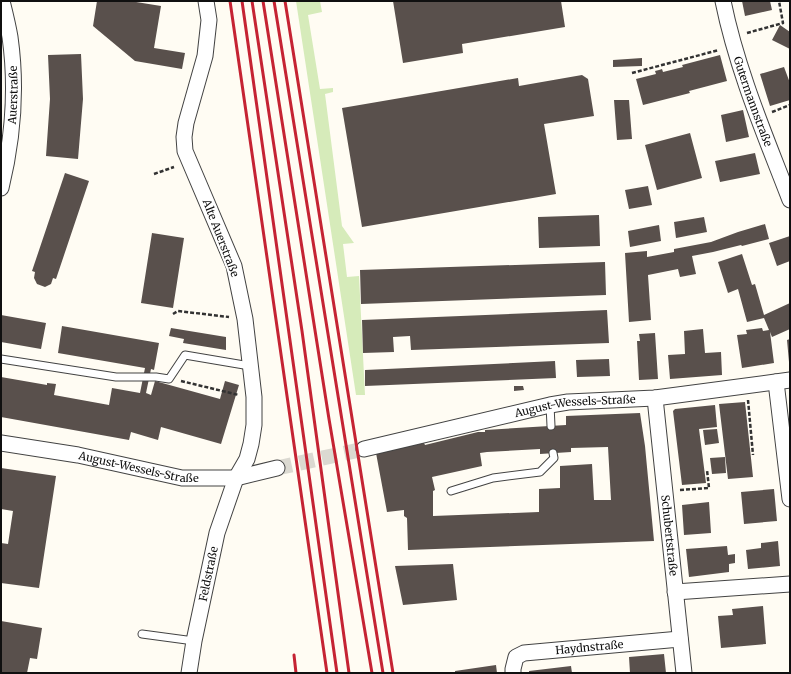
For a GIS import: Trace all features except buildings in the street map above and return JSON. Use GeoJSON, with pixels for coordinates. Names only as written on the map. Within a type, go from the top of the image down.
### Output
{"type":"FeatureCollection","features":[{"type":"Feature","properties":{"kind":"street","name":"Auerstraße"},"geometry":{"type":"LineString","coordinates":[[1,188],[10,139],[13,102],[13,70],[10,36],[2,1]]}},
{"type":"Feature","properties":{"kind":"street","name":"Alte Auerstraße"},"geometry":{"type":"LineString","coordinates":[[206,1],[209,20],[205,56],[189,110],[184,137],[185,151],[234,266],[245,319],[254,397],[254,425],[247,459],[236,478]]}},
{"type":"Feature","properties":{"kind":"street","name":"Gutermannstraße"},"geometry":{"type":"LineString","coordinates":[[723,1],[746,85],[790,200]]}},
{"type":"Feature","properties":{"kind":"street","name":"August-Wessels-Straße"},"geometry":{"type":"LineString","coordinates":[[364,449],[568,402],[655,398],[783,381]]}},
{"type":"Feature","properties":{"kind":"street"},"geometry":{"type":"LineString","coordinates":[[783,381],[790,500]]}},
{"type":"Feature","properties":{"kind":"street","name":"Schubertstraße"},"geometry":{"type":"LineString","coordinates":[[655,398],[684,673]]}},
{"type":"Feature","properties":{"kind":"street","name":"August-Wessels-Straße"},"geometry":{"type":"LineString","coordinates":[[1,443],[78,455],[182,478],[236,478],[277,468]]}},
{"type":"Feature","properties":{"kind":"street","name":"Feldstraße"},"geometry":{"type":"LineString","coordinates":[[189,673],[217,533],[236,478]]}},
{"type":"Feature","properties":{"kind":"street"},"geometry":{"type":"LineString","coordinates":[[675,592],[790,584]]}},
{"type":"Feature","properties":{"kind":"street","name":"Haydnstraße"},"geometry":{"type":"LineString","coordinates":[[513,673],[516,657],[524,653],[680,639]]}},
{"type":"Feature","properties":{"kind":"lane"},"geometry":{"type":"LineString","coordinates":[[1,359],[116,377],[156,377],[169,379],[185,355],[251,366]]}},
{"type":"Feature","properties":{"kind":"lane"},"geometry":{"type":"LineString","coordinates":[[550,405],[551,426]]}},
{"type":"Feature","properties":{"kind":"lane"},"geometry":{"type":"LineString","coordinates":[[451,491],[493,478],[540,472],[554,458],[553,453]]}},
{"type":"Feature","properties":{"kind":"lane"},"geometry":{"type":"LineString","coordinates":[[142,634],[194,642]]}},
{"type":"Feature","properties":{"kind":"path"},"geometry":{"type":"LineString","coordinates":[[632,73],[733,42],[783,23],[778,1]]}},
{"type":"Feature","properties":{"kind":"path"},"geometry":{"type":"LineString","coordinates":[[154,174],[190,162]]}},
{"type":"Feature","properties":{"kind":"path"},"geometry":{"type":"LineString","coordinates":[[173,314],[178,311],[245,319]]}},
{"type":"Feature","properties":{"kind":"path"},"geometry":{"type":"LineString","coordinates":[[169,379],[236,394]]}},
{"type":"Feature","properties":{"kind":"path"},"geometry":{"type":"LineString","coordinates":[[747,386],[753,454]]}},
{"type":"Feature","properties":{"kind":"path"},"geometry":{"type":"LineString","coordinates":[[665,491],[709,488],[707,470]]}},
{"type":"Feature","properties":{"kind":"green space"},"geometry":{"type":"Polygon","coordinates":[[[296,1],[320,1],[322,12],[308,15],[320,89],[333,88],[333,92],[325,94],[342,226],[354,243],[343,244],[347,277],[359,276],[365,395],[356,395],[296,1]]]}},
{"type":"Feature","properties":{"kind":"tunnel"},"geometry":{"type":"LineString","coordinates":[[277,468],[364,449]]}},
{"type":"Feature","properties":{"kind":"railway"},"geometry":{"type":"LineString","coordinates":[[230,1],[327,673]]}},
{"type":"Feature","properties":{"kind":"railway"},"geometry":{"type":"LineString","coordinates":[[242,1],[337,673]]}},
{"type":"Feature","properties":{"kind":"railway"},"geometry":{"type":"LineString","coordinates":[[252,1],[302,331],[349,673]]}},
{"type":"Feature","properties":{"kind":"railway"},"geometry":{"type":"LineString","coordinates":[[263,1],[329,419],[372,673]]}},
{"type":"Feature","properties":{"kind":"railway"},"geometry":{"type":"LineString","coordinates":[[274,1],[383,673]]}},
{"type":"Feature","properties":{"kind":"railway"},"geometry":{"type":"LineString","coordinates":[[285,1],[393,673]]}},
{"type":"Feature","properties":{"kind":"railway"},"geometry":{"type":"LineString","coordinates":[[294,655],[296,673]]}}]}
